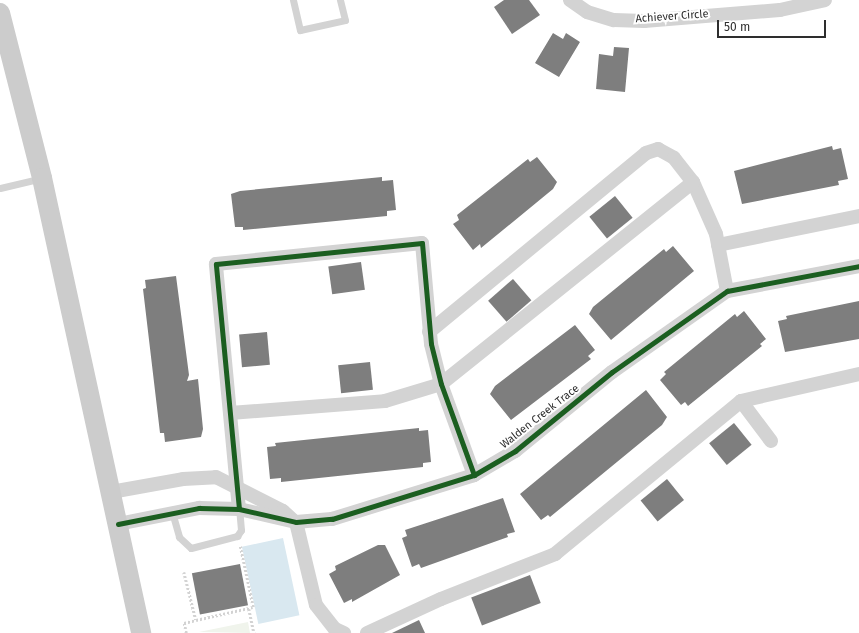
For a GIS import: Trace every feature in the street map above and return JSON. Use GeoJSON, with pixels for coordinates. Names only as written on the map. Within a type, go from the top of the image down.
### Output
{"type":"FeatureCollection","features":[{"type":"Feature","properties":{"kind":"main road"},"geometry":{"type":"LineString","coordinates":[[0,13],[42,178],[141,633]]}},
{"type":"Feature","properties":{"kind":"street","name":"Achiever Circle"},"geometry":{"type":"LineString","coordinates":[[570,0],[586,12],[614,20],[644,21],[780,10],[825,0]]}},
{"type":"Feature","properties":{"kind":"street"},"geometry":{"type":"LineString","coordinates":[[429,332],[646,153],[658,149],[674,158],[693,182],[718,245],[727,291]]}},
{"type":"Feature","properties":{"kind":"street"},"geometry":{"type":"LineString","coordinates":[[230,413],[385,400],[441,384],[693,182]]}},
{"type":"Feature","properties":{"kind":"street"},"geometry":{"type":"LineString","coordinates":[[718,245],[859,216]]}},
{"type":"Feature","properties":{"kind":"street"},"geometry":{"type":"LineString","coordinates":[[239,508],[216,264],[422,243],[429,332],[441,384],[474,475]]}},
{"type":"Feature","properties":{"kind":"street","name":"Walden Creek Trace"},"geometry":{"type":"LineString","coordinates":[[118,524],[172,511],[239,508],[296,522],[332,520],[372,509],[474,475],[515,451],[612,372],[727,291],[859,266]]}},
{"type":"Feature","properties":{"kind":"street"},"geometry":{"type":"LineString","coordinates":[[367,633],[441,598],[555,554],[741,401],[859,374]]}},
{"type":"Feature","properties":{"kind":"street"},"geometry":{"type":"LineString","coordinates":[[741,401],[771,441]]}},
{"type":"Feature","properties":{"kind":"street"},"geometry":{"type":"LineString","coordinates":[[111,492],[209,478],[237,486],[296,522],[316,605],[335,629],[344,633]]}},
{"type":"Feature","properties":{"kind":"lane"},"geometry":{"type":"LineString","coordinates":[[293,0],[300,30],[345,20],[340,0]]}},
{"type":"Feature","properties":{"kind":"lane"},"geometry":{"type":"LineString","coordinates":[[0,188],[42,178]]}},
{"type":"Feature","properties":{"kind":"lane"},"geometry":{"type":"LineString","coordinates":[[172,511],[179,537],[191,548],[237,536],[241,530],[239,508]]}},
{"type":"Feature","properties":{"kind":"path"},"geometry":{"type":"LineString","coordinates":[[186,633],[184,623],[253,607],[240,546]]}},
{"type":"Feature","properties":{"kind":"path"},"geometry":{"type":"LineString","coordinates":[[184,572],[196,620]]}},
{"type":"Feature","properties":{"kind":"path"},"geometry":{"type":"LineString","coordinates":[[249,609],[254,633]]}},
{"type":"Feature","properties":{"kind":"shaded area"},"geometry":{"type":"Polygon","coordinates":[[[283,538],[299,615],[258,624],[242,547],[283,538]]]}},
{"type":"Feature","properties":{"kind":"shaded area"},"geometry":{"type":"Polygon","coordinates":[[[248,622],[250,633],[199,632],[248,622]]]}},
{"type":"Feature","properties":{"kind":"building"},"geometry":{"type":"Polygon","coordinates":[[[504,0],[529,0],[540,15],[512,34],[494,7],[504,0]]]}},
{"type":"Feature","properties":{"kind":"building"},"geometry":{"type":"Polygon","coordinates":[[[553,33],[563,39],[566,33],[580,42],[559,77],[535,63],[553,33]]]}},
{"type":"Feature","properties":{"kind":"building"},"geometry":{"type":"Polygon","coordinates":[[[614,47],[629,48],[625,92],[596,89],[599,54],[613,56],[614,47]]]}},
{"type":"Feature","properties":{"kind":"building"},"geometry":{"type":"Polygon","coordinates":[[[832,146],[833,150],[841,148],[848,179],[838,181],[839,185],[742,204],[734,171],[832,146]]]}},
{"type":"Feature","properties":{"kind":"building"},"geometry":{"type":"Polygon","coordinates":[[[537,157],[557,182],[553,189],[481,248],[480,244],[473,250],[453,224],[459,220],[457,215],[528,159],[530,162],[537,157]]]}},
{"type":"Feature","properties":{"kind":"building"},"geometry":{"type":"Polygon","coordinates":[[[382,177],[382,181],[393,180],[396,210],[387,211],[387,216],[243,230],[243,227],[235,227],[231,194],[240,191],[382,177]]]}},
{"type":"Feature","properties":{"kind":"building"},"geometry":{"type":"Polygon","coordinates":[[[615,196],[633,218],[607,239],[589,217],[615,196]]]}},
{"type":"Feature","properties":{"kind":"building"},"geometry":{"type":"Polygon","coordinates":[[[673,246],[694,271],[611,340],[589,314],[593,307],[664,249],[666,252],[673,246]]]}},
{"type":"Feature","properties":{"kind":"building"},"geometry":{"type":"Polygon","coordinates":[[[361,262],[365,290],[332,294],[328,267],[361,262]]]}},
{"type":"Feature","properties":{"kind":"building"},"geometry":{"type":"Polygon","coordinates":[[[176,276],[189,375],[187,381],[198,379],[203,429],[201,437],[165,442],[164,433],[160,433],[143,289],[146,288],[145,280],[176,276]]]}},
{"type":"Feature","properties":{"kind":"building"},"geometry":{"type":"Polygon","coordinates":[[[513,279],[531,300],[506,322],[488,301],[513,279]]]}},
{"type":"Feature","properties":{"kind":"building"},"geometry":{"type":"Polygon","coordinates":[[[859,301],[859,339],[785,352],[778,321],[787,319],[786,316],[859,301]]]}},
{"type":"Feature","properties":{"kind":"building"},"geometry":{"type":"Polygon","coordinates":[[[744,311],[766,339],[760,344],[762,346],[688,406],[685,402],[681,405],[660,380],[666,374],[664,372],[735,314],[737,317],[744,311]]]}},
{"type":"Feature","properties":{"kind":"building"},"geometry":{"type":"Polygon","coordinates":[[[575,325],[595,350],[588,356],[591,359],[511,420],[490,394],[495,386],[575,325]]]}},
{"type":"Feature","properties":{"kind":"building"},"geometry":{"type":"Polygon","coordinates":[[[267,332],[270,365],[242,367],[239,334],[267,332]]]}},
{"type":"Feature","properties":{"kind":"building"},"geometry":{"type":"Polygon","coordinates":[[[370,362],[373,390],[341,393],[338,365],[370,362]]]}},
{"type":"Feature","properties":{"kind":"building"},"geometry":{"type":"Polygon","coordinates":[[[646,390],[667,417],[662,425],[550,517],[548,515],[541,520],[520,494],[646,390]]]}},
{"type":"Feature","properties":{"kind":"building"},"geometry":{"type":"Polygon","coordinates":[[[734,423],[752,445],[727,465],[709,443],[734,423]]]}},
{"type":"Feature","properties":{"kind":"building"},"geometry":{"type":"Polygon","coordinates":[[[419,428],[419,431],[428,430],[431,462],[423,463],[423,467],[281,482],[281,478],[270,479],[267,447],[276,446],[275,443],[419,428]]]}},
{"type":"Feature","properties":{"kind":"building"},"geometry":{"type":"Polygon","coordinates":[[[667,479],[684,500],[658,521],[641,500],[667,479]]]}},
{"type":"Feature","properties":{"kind":"building"},"geometry":{"type":"Polygon","coordinates":[[[503,498],[515,532],[507,534],[508,537],[421,568],[419,564],[412,567],[402,538],[407,536],[405,530],[503,498]]]}},
{"type":"Feature","properties":{"kind":"building"},"geometry":{"type":"Polygon","coordinates":[[[378,545],[385,545],[400,575],[352,602],[352,599],[344,603],[329,574],[336,570],[335,566],[378,545]]]}},
{"type":"Feature","properties":{"kind":"building"},"geometry":{"type":"Polygon","coordinates":[[[240,564],[248,605],[200,615],[192,573],[240,564]]]}},
{"type":"Feature","properties":{"kind":"building"},"geometry":{"type":"Polygon","coordinates":[[[530,575],[541,603],[482,626],[471,598],[530,575]]]}},
{"type":"Feature","properties":{"kind":"building"},"geometry":{"type":"Polygon","coordinates":[[[419,620],[425,633],[392,633],[419,620]]]}},
{"type":"Feature","properties":{"kind":"cycle path"},"geometry":{"type":"LineString","coordinates":[[239,509],[216,264],[422,243],[431,344],[441,384],[474,475]]}},
{"type":"Feature","properties":{"kind":"cycle path"},"geometry":{"type":"LineString","coordinates":[[118,524],[199,508],[239,509],[296,522],[332,519],[474,475],[515,451],[612,372],[727,291],[859,266]]}}]}
